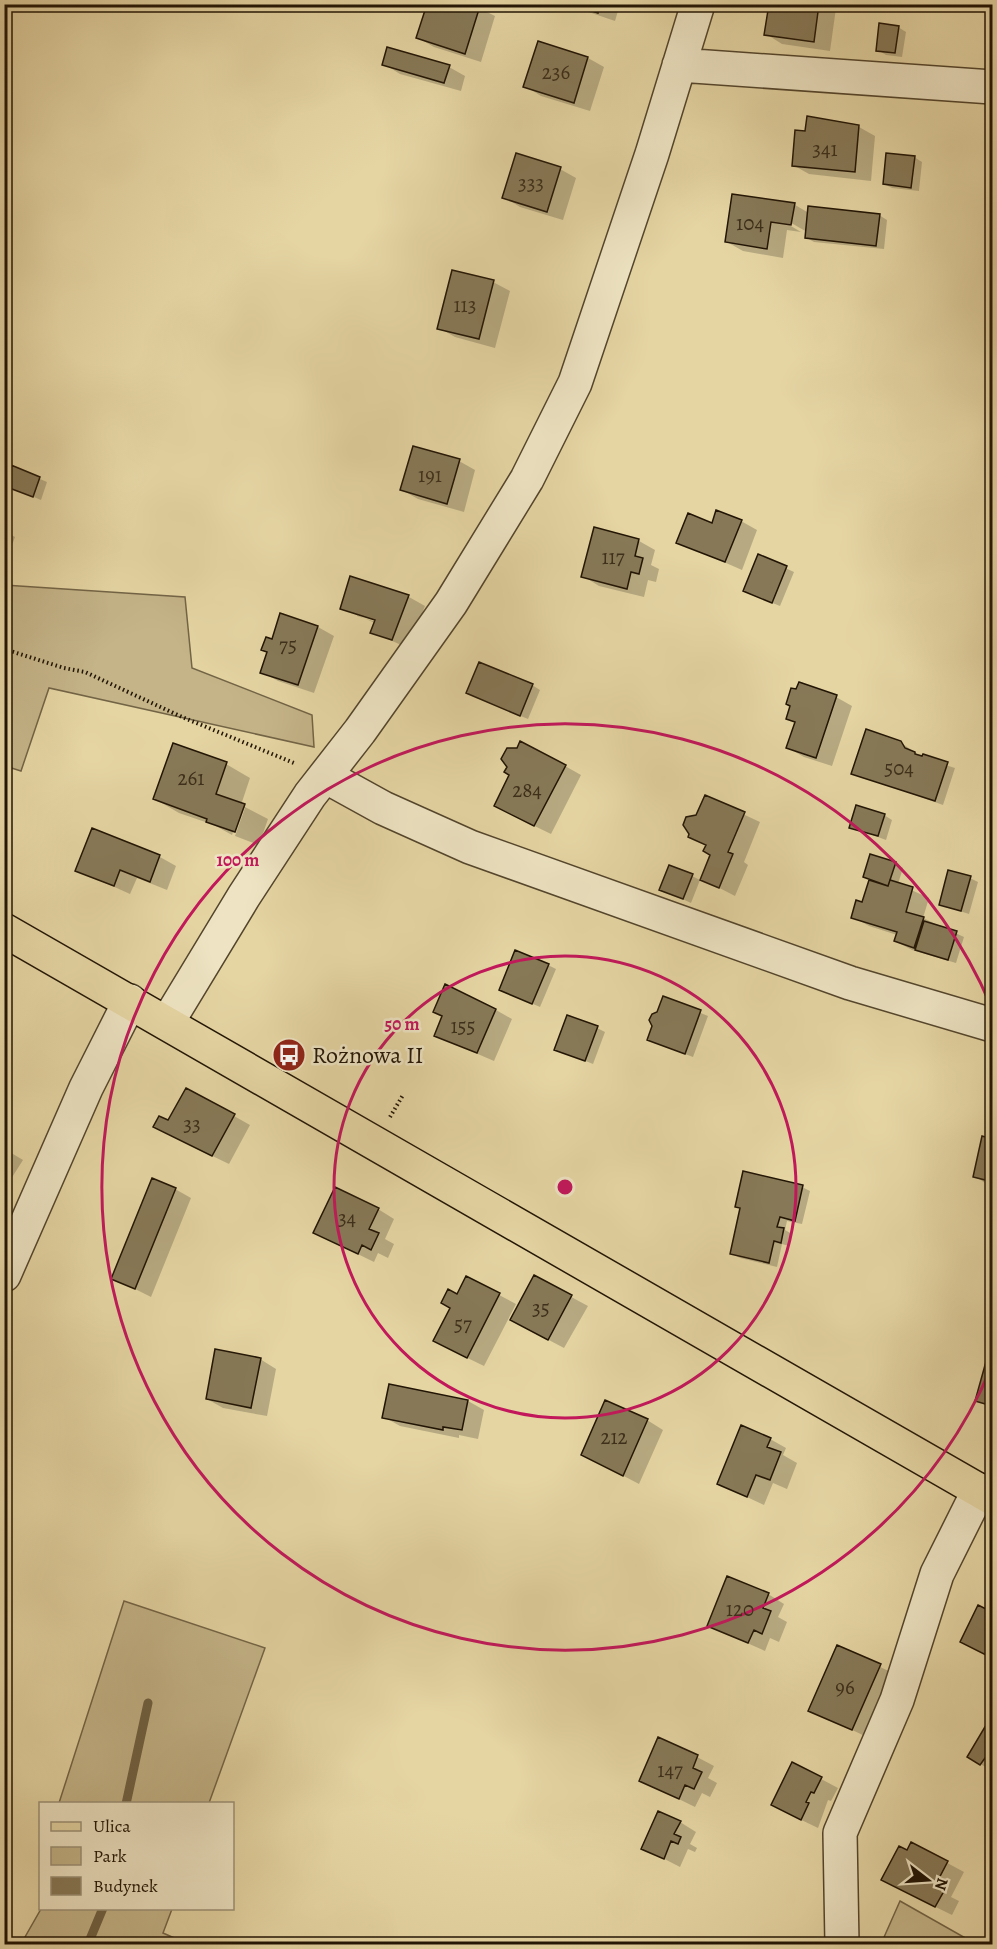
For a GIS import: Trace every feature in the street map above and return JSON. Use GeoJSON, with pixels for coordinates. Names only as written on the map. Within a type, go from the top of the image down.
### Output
{"type":"FeatureCollection","features":[{"type":"Feature","properties":{"kind":"main road"},"geometry":{"type":"LineString","coordinates":[[4,930],[986,1494]]}},
{"type":"Feature","properties":{"kind":"street"},"geometry":{"type":"LineString","coordinates":[[167,1023],[244,896],[310,795],[451,603],[527,479],[575,382],[652,154],[698,4]]}},
{"type":"Feature","properties":{"kind":"street"},"geometry":{"type":"LineString","coordinates":[[679,65],[993,87]]}},
{"type":"Feature","properties":{"kind":"street"},"geometry":{"type":"LineString","coordinates":[[325,776],[383,808],[470,847],[850,983],[993,1025]]}},
{"type":"Feature","properties":{"kind":"street"},"geometry":{"type":"LineString","coordinates":[[4,1275],[86,1088],[130,1001]]}},
{"type":"Feature","properties":{"kind":"street"},"geometry":{"type":"LineString","coordinates":[[842,1944],[840,1833],[897,1700],[937,1574],[968,1508],[986,1494]]}},
{"type":"Feature","properties":{"kind":"path"},"geometry":{"type":"LineString","coordinates":[[4,649],[64,668],[85,672],[182,717],[325,776]]}},
{"type":"Feature","properties":{"kind":"path"},"geometry":{"type":"LineString","coordinates":[[387,1123],[402,1095]]}},
{"type":"Feature","properties":{"kind":"green space"},"geometry":{"type":"Polygon","coordinates":[[[4,585],[185,597],[192,668],[312,715],[314,747],[49,688],[21,771],[5,766],[4,585]]]}},
{"type":"Feature","properties":{"kind":"green space"},"geometry":{"type":"Polygon","coordinates":[[[124,1601],[265,1648],[209,1802],[59,1802],[124,1601]]]}},
{"type":"Feature","properties":{"kind":"green space"},"geometry":{"type":"Polygon","coordinates":[[[900,1901],[976,1944],[881,1944],[900,1901]]]}},
{"type":"Feature","properties":{"kind":"green space"},"geometry":{"type":"Polygon","coordinates":[[[40,1910],[172,1910],[163,1933],[188,1944],[21,1944],[40,1910]]]}},
{"type":"Feature","properties":{"kind":"building"},"geometry":{"type":"Polygon","coordinates":[[[427,4],[480,6],[465,54],[416,38],[427,4]]]}},
{"type":"Feature","properties":{"kind":"building"},"geometry":{"type":"Polygon","coordinates":[[[571,4],[601,4],[598,13],[571,4]]]}},
{"type":"Feature","properties":{"kind":"building"},"geometry":{"type":"Polygon","coordinates":[[[769,4],[819,4],[814,42],[764,35],[769,4]]]}},
{"type":"Feature","properties":{"kind":"building"},"geometry":{"type":"Polygon","coordinates":[[[879,23],[899,26],[895,53],[876,51],[879,23]]]}},
{"type":"Feature","properties":{"kind":"building"},"geometry":{"type":"Polygon","coordinates":[[[538,41],[588,57],[574,103],[523,87],[538,41]]]}},
{"type":"Feature","properties":{"kind":"building"},"geometry":{"type":"Polygon","coordinates":[[[387,47],[450,65],[444,83],[382,65],[387,47]]]}},
{"type":"Feature","properties":{"kind":"building"},"geometry":{"type":"Polygon","coordinates":[[[807,116],[859,125],[855,172],[792,166],[795,130],[805,131],[807,116]]]}},
{"type":"Feature","properties":{"kind":"building"},"geometry":{"type":"Polygon","coordinates":[[[516,153],[561,167],[547,212],[502,198],[516,153]]]}},
{"type":"Feature","properties":{"kind":"building"},"geometry":{"type":"Polygon","coordinates":[[[886,153],[915,156],[911,188],[883,184],[886,153]]]}},
{"type":"Feature","properties":{"kind":"building"},"geometry":{"type":"Polygon","coordinates":[[[732,194],[795,203],[791,225],[771,222],[767,249],[725,242],[732,194]]]}},
{"type":"Feature","properties":{"kind":"building"},"geometry":{"type":"Polygon","coordinates":[[[808,206],[880,214],[876,246],[805,238],[808,206]]]}},
{"type":"Feature","properties":{"kind":"building"},"geometry":{"type":"Polygon","coordinates":[[[452,270],[494,280],[479,339],[437,329],[452,270]]]}},
{"type":"Feature","properties":{"kind":"building"},"geometry":{"type":"Polygon","coordinates":[[[413,446],[460,459],[447,504],[400,490],[413,446]]]}},
{"type":"Feature","properties":{"kind":"building"},"geometry":{"type":"Polygon","coordinates":[[[11,465],[40,477],[33,497],[4,486],[11,465]]]}},
{"type":"Feature","properties":{"kind":"building"},"geometry":{"type":"Polygon","coordinates":[[[716,510],[742,520],[725,562],[676,543],[688,513],[712,523],[716,510]]]}},
{"type":"Feature","properties":{"kind":"building"},"geometry":{"type":"Polygon","coordinates":[[[594,527],[639,539],[635,556],[643,558],[639,574],[631,572],[627,589],[581,577],[594,527]]]}},
{"type":"Feature","properties":{"kind":"building"},"geometry":{"type":"Polygon","coordinates":[[[758,554],[787,566],[772,603],[743,591],[758,554]]]}},
{"type":"Feature","properties":{"kind":"building"},"geometry":{"type":"Polygon","coordinates":[[[350,576],[409,595],[392,640],[370,633],[375,620],[340,609],[350,576]]]}},
{"type":"Feature","properties":{"kind":"building"},"geometry":{"type":"Polygon","coordinates":[[[280,613],[318,626],[298,685],[260,673],[267,652],[261,650],[266,637],[272,639],[280,613]]]}},
{"type":"Feature","properties":{"kind":"building"},"geometry":{"type":"Polygon","coordinates":[[[479,662],[533,684],[520,716],[466,693],[479,662]]]}},
{"type":"Feature","properties":{"kind":"building"},"geometry":{"type":"Polygon","coordinates":[[[799,682],[837,695],[816,758],[786,748],[795,722],[786,719],[790,706],[786,704],[791,688],[796,689],[799,682]]]}},
{"type":"Feature","properties":{"kind":"building"},"geometry":{"type":"Polygon","coordinates":[[[866,729],[901,741],[905,748],[915,754],[922,756],[923,754],[948,762],[935,801],[851,774],[866,729]]]}},
{"type":"Feature","properties":{"kind":"building"},"geometry":{"type":"Polygon","coordinates":[[[520,741],[566,765],[534,826],[494,806],[509,775],[504,772],[507,767],[501,759],[507,748],[517,748],[520,741]]]}},
{"type":"Feature","properties":{"kind":"building"},"geometry":{"type":"Polygon","coordinates":[[[173,743],[227,762],[216,794],[245,804],[235,832],[153,799],[173,743]]]}},
{"type":"Feature","properties":{"kind":"building"},"geometry":{"type":"Polygon","coordinates":[[[705,795],[745,812],[728,852],[733,854],[719,888],[700,880],[710,855],[703,851],[706,845],[688,837],[689,834],[683,825],[686,817],[696,815],[705,795]]]}},
{"type":"Feature","properties":{"kind":"building"},"geometry":{"type":"Polygon","coordinates":[[[856,805],[885,814],[878,836],[849,828],[856,805]]]}},
{"type":"Feature","properties":{"kind":"building"},"geometry":{"type":"Polygon","coordinates":[[[92,828],[160,855],[150,882],[120,870],[114,886],[75,871],[92,828]]]}},
{"type":"Feature","properties":{"kind":"building"},"geometry":{"type":"Polygon","coordinates":[[[870,854],[896,862],[888,886],[863,877],[870,854]]]}},
{"type":"Feature","properties":{"kind":"building"},"geometry":{"type":"Polygon","coordinates":[[[669,865],[693,874],[683,899],[659,890],[669,865]]]}},
{"type":"Feature","properties":{"kind":"building"},"geometry":{"type":"Polygon","coordinates":[[[948,870],[971,876],[961,911],[939,905],[948,870]]]}},
{"type":"Feature","properties":{"kind":"building"},"geometry":{"type":"Polygon","coordinates":[[[869,880],[888,886],[890,880],[913,887],[906,912],[924,917],[914,948],[894,941],[897,932],[851,918],[856,900],[862,902],[869,880]]]}},
{"type":"Feature","properties":{"kind":"building"},"geometry":{"type":"Polygon","coordinates":[[[924,921],[957,931],[948,960],[915,950],[924,921]]]}},
{"type":"Feature","properties":{"kind":"building"},"geometry":{"type":"Polygon","coordinates":[[[515,950],[549,964],[532,1004],[499,990],[515,950]]]}},
{"type":"Feature","properties":{"kind":"building"},"geometry":{"type":"Polygon","coordinates":[[[445,984],[496,1009],[477,1053],[434,1036],[442,1016],[433,1012],[445,984]]]}},
{"type":"Feature","properties":{"kind":"building"},"geometry":{"type":"Polygon","coordinates":[[[663,996],[701,1010],[685,1054],[647,1040],[652,1026],[649,1020],[652,1014],[657,1012],[663,996]]]}},
{"type":"Feature","properties":{"kind":"building"},"geometry":{"type":"Polygon","coordinates":[[[567,1015],[598,1026],[585,1061],[554,1050],[567,1015]]]}},
{"type":"Feature","properties":{"kind":"building"},"geometry":{"type":"Polygon","coordinates":[[[186,1088],[235,1114],[212,1156],[153,1127],[159,1116],[168,1120],[186,1088]]]}},
{"type":"Feature","properties":{"kind":"building"},"geometry":{"type":"Polygon","coordinates":[[[982,1136],[992,1139],[992,1190],[989,1181],[973,1177],[982,1136]]]}},
{"type":"Feature","properties":{"kind":"building"},"geometry":{"type":"Polygon","coordinates":[[[743,1171],[803,1185],[795,1221],[780,1217],[777,1227],[784,1228],[781,1243],[774,1241],[769,1263],[730,1254],[740,1208],[735,1207],[743,1171]]]}},
{"type":"Feature","properties":{"kind":"building"},"geometry":{"type":"Polygon","coordinates":[[[152,1178],[176,1188],[135,1289],[111,1279],[152,1178]]]}},
{"type":"Feature","properties":{"kind":"building"},"geometry":{"type":"Polygon","coordinates":[[[335,1187],[379,1208],[369,1229],[379,1233],[371,1250],[362,1245],[358,1254],[313,1233],[335,1187]]]}},
{"type":"Feature","properties":{"kind":"building"},"geometry":{"type":"Polygon","coordinates":[[[534,1275],[572,1295],[548,1340],[510,1320],[534,1275]]]}},
{"type":"Feature","properties":{"kind":"building"},"geometry":{"type":"Polygon","coordinates":[[[466,1276],[500,1293],[467,1358],[433,1341],[450,1308],[441,1303],[448,1289],[457,1294],[466,1276]]]}},
{"type":"Feature","properties":{"kind":"building"},"geometry":{"type":"Polygon","coordinates":[[[992,1340],[992,1406],[975,1401],[992,1340]]]}},
{"type":"Feature","properties":{"kind":"building"},"geometry":{"type":"Polygon","coordinates":[[[215,1349],[261,1358],[251,1408],[206,1399],[215,1349]]]}},
{"type":"Feature","properties":{"kind":"building"},"geometry":{"type":"Polygon","coordinates":[[[389,1384],[468,1400],[462,1430],[443,1427],[443,1430],[382,1418],[389,1384]]]}},
{"type":"Feature","properties":{"kind":"building"},"geometry":{"type":"Polygon","coordinates":[[[605,1400],[648,1419],[623,1476],[581,1455],[605,1400]]]}},
{"type":"Feature","properties":{"kind":"building"},"geometry":{"type":"Polygon","coordinates":[[[741,1425],[771,1438],[767,1447],[781,1452],[770,1480],[756,1475],[747,1497],[717,1484],[741,1425]]]}},
{"type":"Feature","properties":{"kind":"building"},"geometry":{"type":"Polygon","coordinates":[[[727,1576],[769,1593],[763,1608],[771,1611],[762,1634],[754,1630],[748,1643],[707,1626],[727,1576]]]}},
{"type":"Feature","properties":{"kind":"building"},"geometry":{"type":"Polygon","coordinates":[[[978,1605],[992,1612],[992,1658],[960,1642],[978,1605]]]}},
{"type":"Feature","properties":{"kind":"building"},"geometry":{"type":"Polygon","coordinates":[[[837,1645],[881,1664],[852,1730],[808,1711],[837,1645]]]}},
{"type":"Feature","properties":{"kind":"building"},"geometry":{"type":"Polygon","coordinates":[[[992,1715],[992,1762],[985,1758],[980,1765],[967,1757],[992,1715]]]}},
{"type":"Feature","properties":{"kind":"building"},"geometry":{"type":"Polygon","coordinates":[[[658,1737],[698,1755],[693,1768],[702,1772],[694,1789],[685,1785],[679,1799],[639,1781],[658,1737]]]}},
{"type":"Feature","properties":{"kind":"building"},"geometry":{"type":"Polygon","coordinates":[[[792,1762],[822,1777],[814,1793],[811,1792],[806,1802],[809,1803],[801,1820],[771,1805],[792,1762]]]}},
{"type":"Feature","properties":{"kind":"building"},"geometry":{"type":"Polygon","coordinates":[[[658,1811],[681,1821],[674,1834],[681,1837],[678,1844],[671,1841],[664,1859],[641,1849],[658,1811]]]}},
{"type":"Feature","properties":{"kind":"building"},"geometry":{"type":"Polygon","coordinates":[[[911,1842],[948,1861],[935,1886],[944,1891],[935,1907],[881,1880],[899,1846],[907,1850],[911,1842]]]}},
{"type":"Feature","properties":{"kind":"waterway"},"geometry":{"type":"LineString","coordinates":[[126,1802],[148,1703]]}},
{"type":"Feature","properties":{"kind":"waterway"},"geometry":{"type":"LineString","coordinates":[[88,1944],[102,1910]]}},
{"type":"Feature","properties":{"kind":"place","name":"Rożnowa II"},"geometry":{"type":"Point","coordinates":[289,1055]}}]}
